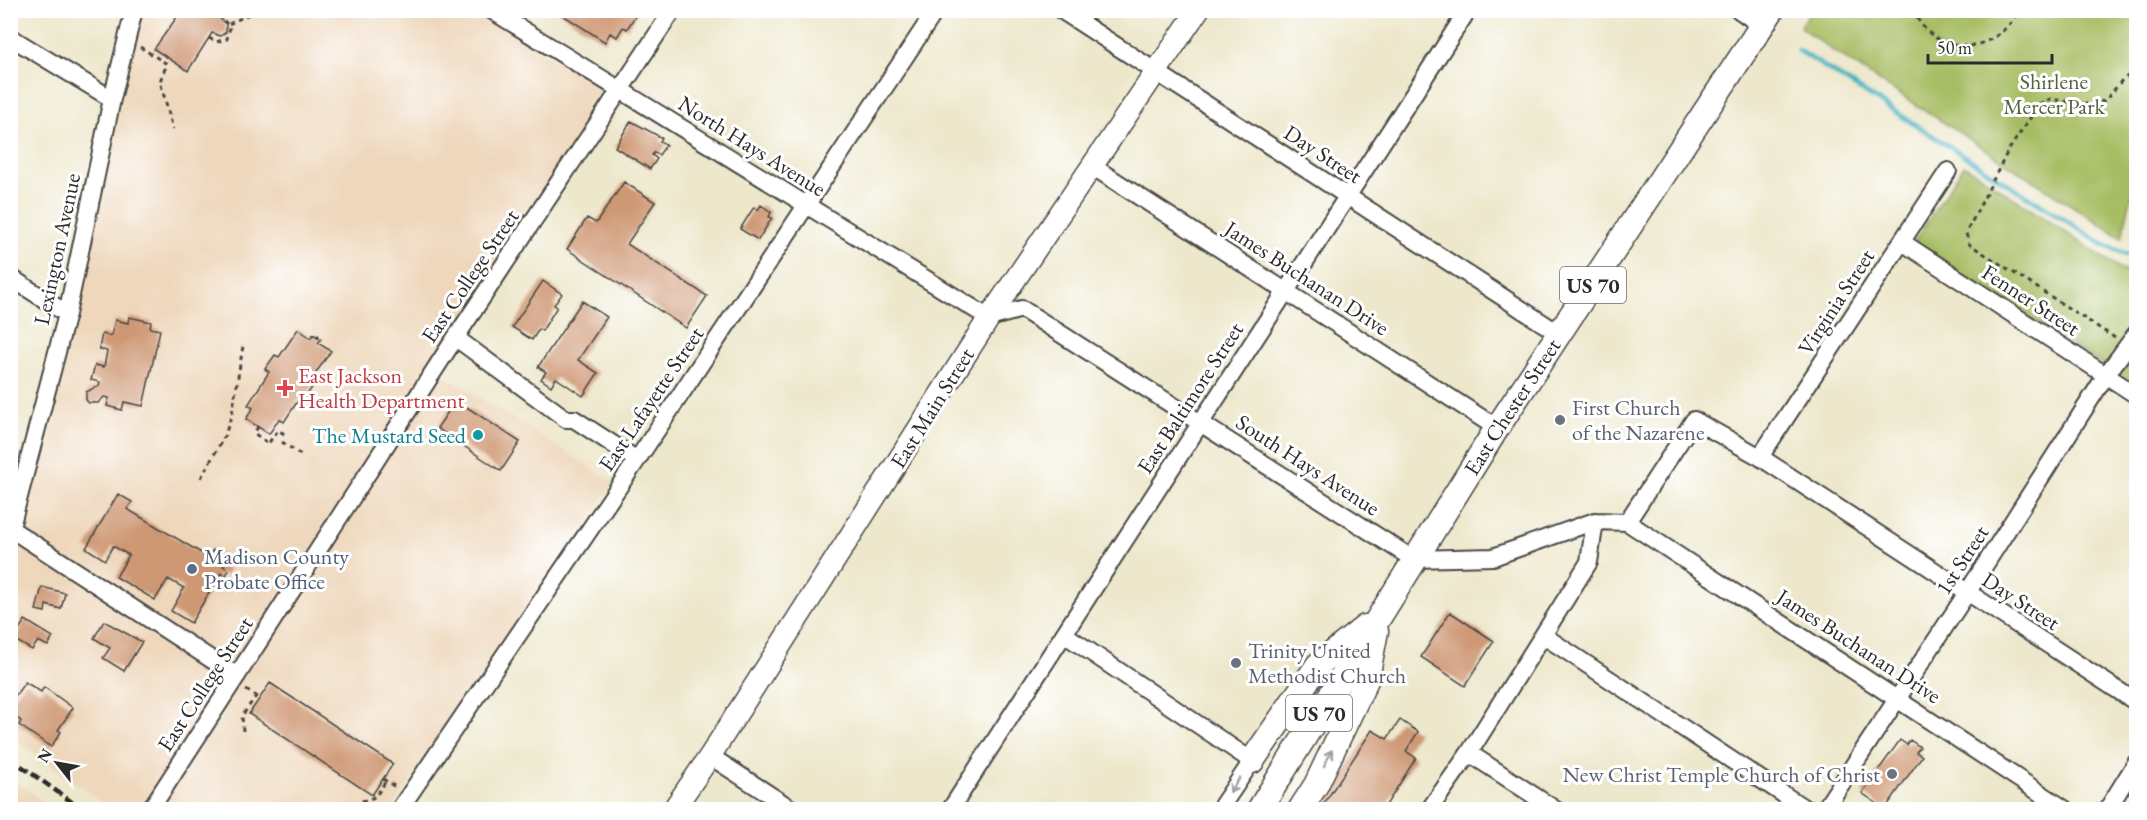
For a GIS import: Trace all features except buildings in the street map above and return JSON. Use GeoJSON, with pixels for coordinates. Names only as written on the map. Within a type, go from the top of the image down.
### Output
{"type":"FeatureCollection","features":[{"type":"Feature","properties":{"kind":"highway","name":"East Chester Street"},"geometry":{"type":"LineString","coordinates":[[1259,810],[1413,559],[1497,428],[1561,335],[1767,18]]}},
{"type":"Feature","properties":{"kind":"highway"},"geometry":{"type":"LineString","coordinates":[[1252,761],[1318,665],[1378,616]]}},
{"type":"Feature","properties":{"kind":"highway"},"geometry":{"type":"LineString","coordinates":[[1300,810],[1316,785],[1367,678],[1378,616]]}},
{"type":"Feature","properties":{"kind":"main road","name":"East Main Street"},"geometry":{"type":"LineString","coordinates":[[673,810],[710,756],[989,318],[1198,10]]}},
{"type":"Feature","properties":{"kind":"street","name":"Lexington Avenue"},"geometry":{"type":"LineString","coordinates":[[11,530],[67,314],[112,99],[134,10]]}},
{"type":"Feature","properties":{"kind":"street","name":"North Hays Avenue"},"geometry":{"type":"LineString","coordinates":[[491,10],[989,318]]}},
{"type":"Feature","properties":{"kind":"street","name":"East College Street"},"geometry":{"type":"LineString","coordinates":[[150,810],[241,683],[456,338],[673,10]]}},
{"type":"Feature","properties":{"kind":"street","name":"East Lafayette Street"},"geometry":{"type":"LineString","coordinates":[[399,810],[807,207],[936,10]]}},
{"type":"Feature","properties":{"kind":"street","name":"Day Street"},"geometry":{"type":"LineString","coordinates":[[1061,10],[1561,335]]}},
{"type":"Feature","properties":{"kind":"street","name":"East Baltimore Street"},"geometry":{"type":"LineString","coordinates":[[950,810],[1468,10]]}},
{"type":"Feature","properties":{"kind":"street"},"geometry":{"type":"LineString","coordinates":[[1738,10],[1767,18]]}},
{"type":"Feature","properties":{"kind":"street"},"geometry":{"type":"LineString","coordinates":[[10,37],[112,99]]}},
{"type":"Feature","properties":{"kind":"street","name":"James Buchanan Drive"},"geometry":{"type":"LineString","coordinates":[[1092,166],[1497,428]]}},
{"type":"Feature","properties":{"kind":"street","name":"Virginia Street"},"geometry":{"type":"LineString","coordinates":[[1760,457],[1948,171]]}},
{"type":"Feature","properties":{"kind":"street","name":"Fenner Street"},"geometry":{"type":"LineString","coordinates":[[1902,242],[2136,395]]}},
{"type":"Feature","properties":{"kind":"street"},"geometry":{"type":"LineString","coordinates":[[10,278],[67,314]]}},
{"type":"Feature","properties":{"kind":"street","name":"South Hays Avenue"},"geometry":{"type":"LineString","coordinates":[[989,318],[1022,309],[1413,559]]}},
{"type":"Feature","properties":{"kind":"street"},"geometry":{"type":"LineString","coordinates":[[456,338],[566,419],[574,419],[637,460]]}},
{"type":"Feature","properties":{"kind":"street","name":"1st Street"},"geometry":{"type":"LineString","coordinates":[[1824,810],[1967,593],[2106,375],[2132,340]]}},
{"type":"Feature","properties":{"kind":"street","name":"Day Street"},"geometry":{"type":"LineString","coordinates":[[1627,522],[1694,420],[1760,457],[2136,702]]}},
{"type":"Feature","properties":{"kind":"street"},"geometry":{"type":"LineString","coordinates":[[1413,559],[1493,557],[1595,521],[1627,522]]}},
{"type":"Feature","properties":{"kind":"street"},"geometry":{"type":"LineString","coordinates":[[1429,810],[1469,753],[1589,562],[1595,521]]}},
{"type":"Feature","properties":{"kind":"street","name":"James Buchanan Drive"},"geometry":{"type":"LineString","coordinates":[[1627,522],[2066,810]]}},
{"type":"Feature","properties":{"kind":"street"},"geometry":{"type":"LineString","coordinates":[[11,530],[241,683]]}},
{"type":"Feature","properties":{"kind":"street"},"geometry":{"type":"LineString","coordinates":[[1064,634],[1252,761],[1219,810]]}},
{"type":"Feature","properties":{"kind":"street"},"geometry":{"type":"LineString","coordinates":[[1544,636],[1807,810]]}},
{"type":"Feature","properties":{"kind":"street"},"geometry":{"type":"LineString","coordinates":[[1469,753],[1556,810]]}},
{"type":"Feature","properties":{"kind":"street"},"geometry":{"type":"LineString","coordinates":[[710,756],[793,810]]}},
{"type":"Feature","properties":{"kind":"street"},"geometry":{"type":"LineString","coordinates":[[2107,810],[2136,763]]}},
{"type":"Feature","properties":{"kind":"path"},"geometry":{"type":"LineString","coordinates":[[229,24],[257,10]]}},
{"type":"Feature","properties":{"kind":"path"},"geometry":{"type":"LineString","coordinates":[[1913,10],[1931,35],[1960,46],[1973,46],[1996,38],[2013,22],[2019,10]]}},
{"type":"Feature","properties":{"kind":"path"},"geometry":{"type":"LineString","coordinates":[[209,38],[216,42],[227,39],[231,31],[229,24],[222,19]]}},
{"type":"Feature","properties":{"kind":"path"},"geometry":{"type":"LineString","coordinates":[[139,46],[167,64]]}},
{"type":"Feature","properties":{"kind":"path"},"geometry":{"type":"LineString","coordinates":[[170,59],[160,81],[173,129]]}},
{"type":"Feature","properties":{"kind":"path"},"geometry":{"type":"LineString","coordinates":[[2132,340],[1970,244],[1966,233],[2008,151],[2039,105],[2050,99],[2087,104],[2105,101],[2123,79],[2136,71]]}},
{"type":"Feature","properties":{"kind":"path"},"geometry":{"type":"LineString","coordinates":[[201,478],[225,435],[232,414],[243,346]]}},
{"type":"Feature","properties":{"kind":"path"},"geometry":{"type":"LineString","coordinates":[[258,427],[254,433],[268,444],[278,429],[286,435]]}},
{"type":"Feature","properties":{"kind":"path"},"geometry":{"type":"LineString","coordinates":[[282,442],[304,457]]}},
{"type":"Feature","properties":{"kind":"path"},"geometry":{"type":"LineString","coordinates":[[241,683],[258,697],[242,716],[243,731]]}},
{"type":"Feature","properties":{"kind":"path"},"geometry":{"type":"LineString","coordinates":[[353,804],[375,797],[385,780],[398,789]]}},
{"type":"Feature","properties":{"kind":"shaded area"},"geometry":{"type":"Polygon","coordinates":[[[142,11],[475,11],[611,94],[430,367],[614,482],[392,809],[111,809],[11,736],[11,567],[142,11]]]}},
{"type":"Feature","properties":{"kind":"shaded area"},"geometry":{"type":"Polygon","coordinates":[[[11,778],[53,809],[11,809],[11,778]]]}},
{"type":"Feature","properties":{"kind":"green space","name":"Shirlene Mercer Park"},"geometry":{"type":"Polygon","coordinates":[[[1812,10],[2136,11],[2136,177],[2122,238],[1833,51],[1800,27],[1812,10]]]}},
{"type":"Feature","properties":{"kind":"green space"},"geometry":{"type":"Polygon","coordinates":[[[1964,165],[2136,279],[2136,387],[1914,242],[1964,165]]]}},
{"type":"Feature","properties":{"kind":"waterway"},"geometry":{"type":"LineString","coordinates":[[1798,50],[2104,245],[2136,258]]}},
{"type":"Feature","properties":{"kind":"railway"},"geometry":{"type":"LineString","coordinates":[[10,758],[83,810]]}},
{"type":"Feature","properties":{"kind":"place","name":"East Jackson Health Department"},"geometry":{"type":"Point","coordinates":[285,388]}},
{"type":"Feature","properties":{"kind":"place","name":"First Church of the Nazarene"},"geometry":{"type":"Point","coordinates":[1560,420]}},
{"type":"Feature","properties":{"kind":"place","name":"The Mustard Seed"},"geometry":{"type":"Point","coordinates":[478,435]}},
{"type":"Feature","properties":{"kind":"place","name":"Madison County Probate Office"},"geometry":{"type":"Point","coordinates":[192,569]}},
{"type":"Feature","properties":{"kind":"place","name":"Trinity United Methodist Church"},"geometry":{"type":"Point","coordinates":[1236,663]}},
{"type":"Feature","properties":{"kind":"place","name":"New Christ Temple Church of Christ"},"geometry":{"type":"Point","coordinates":[1892,774]}}]}
